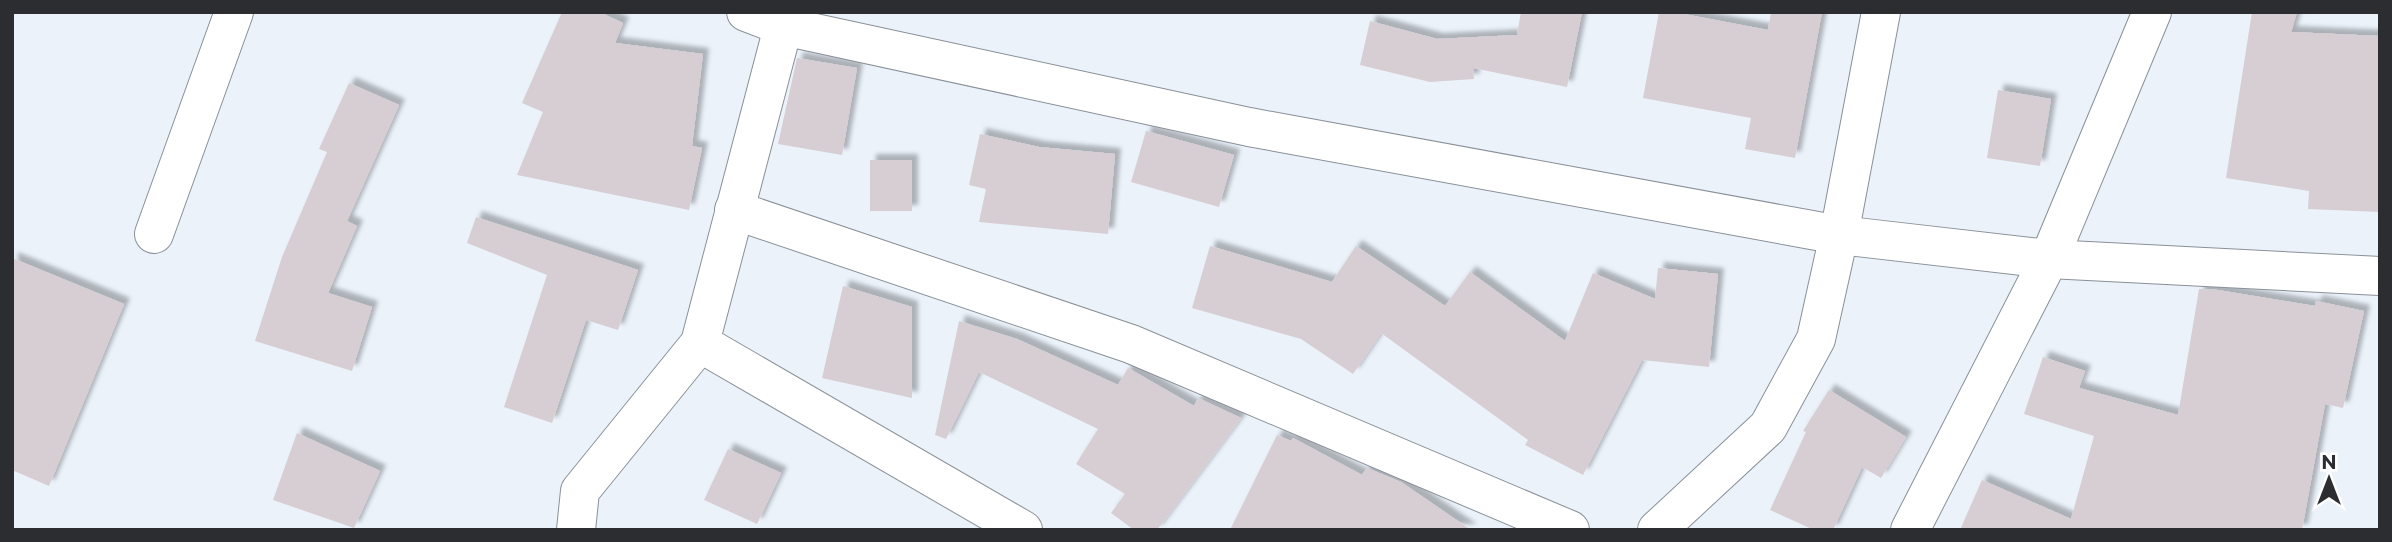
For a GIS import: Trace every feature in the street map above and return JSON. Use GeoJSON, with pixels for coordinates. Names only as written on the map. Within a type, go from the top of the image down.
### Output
{"type":"FeatureCollection","features":[{"type":"Feature","properties":{"kind":"street"},"geometry":{"type":"LineString","coordinates":[[154,234],[234,12]]}},
{"type":"Feature","properties":{"kind":"street"},"geometry":{"type":"LineString","coordinates":[[746,12],[1249,127],[1839,235],[2049,259],[2380,276]]}},
{"type":"Feature","properties":{"kind":"street"},"geometry":{"type":"LineString","coordinates":[[1657,530],[1768,427],[1816,339],[1839,235],[1881,12]]}},
{"type":"Feature","properties":{"kind":"street"},"geometry":{"type":"LineString","coordinates":[[1910,530],[2049,259],[2152,12]]}},
{"type":"Feature","properties":{"kind":"street"},"geometry":{"type":"LineString","coordinates":[[576,530],[580,491],[700,343],[785,19]]}},
{"type":"Feature","properties":{"kind":"street"},"geometry":{"type":"LineString","coordinates":[[734,210],[1131,344],[1570,530]]}},
{"type":"Feature","properties":{"kind":"street"},"geometry":{"type":"LineString","coordinates":[[700,343],[1023,530]]}},
{"type":"Feature","properties":{"kind":"building"},"geometry":{"type":"Polygon","coordinates":[[[562,12],[599,12],[623,23],[615,43],[703,54],[692,146],[702,148],[689,210],[517,175],[543,112],[522,103],[562,12]]]}},
{"type":"Feature","properties":{"kind":"building"},"geometry":{"type":"Polygon","coordinates":[[[1521,12],[1582,12],[1567,87],[1473,68],[1474,79],[1430,82],[1360,65],[1370,21],[1437,39],[1517,35],[1521,12]]]}},
{"type":"Feature","properties":{"kind":"building"},"geometry":{"type":"Polygon","coordinates":[[[1659,12],[1673,12],[1768,30],[1771,12],[1822,12],[1795,158],[1745,149],[1751,118],[1643,98],[1659,12]]]}},
{"type":"Feature","properties":{"kind":"building"},"geometry":{"type":"Polygon","coordinates":[[[2252,12],[2297,12],[2291,32],[2380,36],[2380,212],[2308,209],[2309,191],[2226,178],[2252,12]]]}},
{"type":"Feature","properties":{"kind":"building"},"geometry":{"type":"Polygon","coordinates":[[[797,58],[857,68],[842,155],[778,144],[797,58]]]}},
{"type":"Feature","properties":{"kind":"building"},"geometry":{"type":"Polygon","coordinates":[[[349,83],[399,105],[347,221],[357,226],[328,293],[372,307],[352,371],[255,341],[282,257],[327,152],[319,149],[349,83]]]}},
{"type":"Feature","properties":{"kind":"building"},"geometry":{"type":"Polygon","coordinates":[[[1998,90],[2051,99],[2040,166],[1987,158],[1998,90]]]}},
{"type":"Feature","properties":{"kind":"building"},"geometry":{"type":"Polygon","coordinates":[[[1146,131],[1234,155],[1219,207],[1131,182],[1146,131]]]}},
{"type":"Feature","properties":{"kind":"building"},"geometry":{"type":"Polygon","coordinates":[[[980,134],[1039,147],[1115,154],[1108,234],[979,222],[986,189],[969,185],[980,134]]]}},
{"type":"Feature","properties":{"kind":"building"},"geometry":{"type":"Polygon","coordinates":[[[870,160],[912,160],[912,211],[870,211],[870,160]]]}},
{"type":"Feature","properties":{"kind":"building"},"geometry":{"type":"Polygon","coordinates":[[[476,217],[638,270],[618,330],[586,320],[552,423],[504,407],[547,275],[467,243],[476,217]]]}},
{"type":"Feature","properties":{"kind":"building"},"geometry":{"type":"Polygon","coordinates":[[[1210,246],[1332,282],[1356,246],[1445,306],[1470,272],[1565,341],[1593,273],[1655,299],[1658,268],[1718,274],[1709,367],[1642,360],[1583,475],[1525,445],[1528,440],[1381,333],[1353,374],[1301,339],[1192,308],[1210,246]]]}},
{"type":"Feature","properties":{"kind":"building"},"geometry":{"type":"Polygon","coordinates":[[[12,258],[124,304],[49,486],[12,470],[12,258]]]}},
{"type":"Feature","properties":{"kind":"building"},"geometry":{"type":"Polygon","coordinates":[[[843,286],[912,307],[912,398],[822,378],[843,286]]]}},
{"type":"Feature","properties":{"kind":"building"},"geometry":{"type":"Polygon","coordinates":[[[2199,289],[2315,306],[2316,301],[2364,311],[2343,408],[2325,404],[2302,530],[1960,530],[1982,480],[2071,519],[2094,436],[2024,414],[2043,357],[2085,371],[2079,388],[2178,415],[2199,289]]]}},
{"type":"Feature","properties":{"kind":"building"},"geometry":{"type":"Polygon","coordinates":[[[959,321],[1017,339],[1118,385],[1128,368],[1194,406],[1198,398],[1241,418],[1157,530],[1134,530],[1111,513],[1125,494],[1076,464],[1098,429],[979,372],[946,439],[935,435],[959,321]]]}},
{"type":"Feature","properties":{"kind":"building"},"geometry":{"type":"Polygon","coordinates":[[[1829,390],[1906,437],[1881,478],[1862,467],[1833,530],[1814,530],[1770,510],[1806,432],[1803,431],[1829,390]]]}},
{"type":"Feature","properties":{"kind":"building"},"geometry":{"type":"Polygon","coordinates":[[[297,433],[380,471],[354,528],[273,500],[297,433]]]}},
{"type":"Feature","properties":{"kind":"building"},"geometry":{"type":"Polygon","coordinates":[[[1277,435],[1291,441],[1293,438],[1362,475],[1367,468],[1401,482],[1471,530],[1230,530],[1277,435]]]}},
{"type":"Feature","properties":{"kind":"building"},"geometry":{"type":"Polygon","coordinates":[[[728,449],[781,473],[757,524],[704,500],[728,449]]]}}]}
